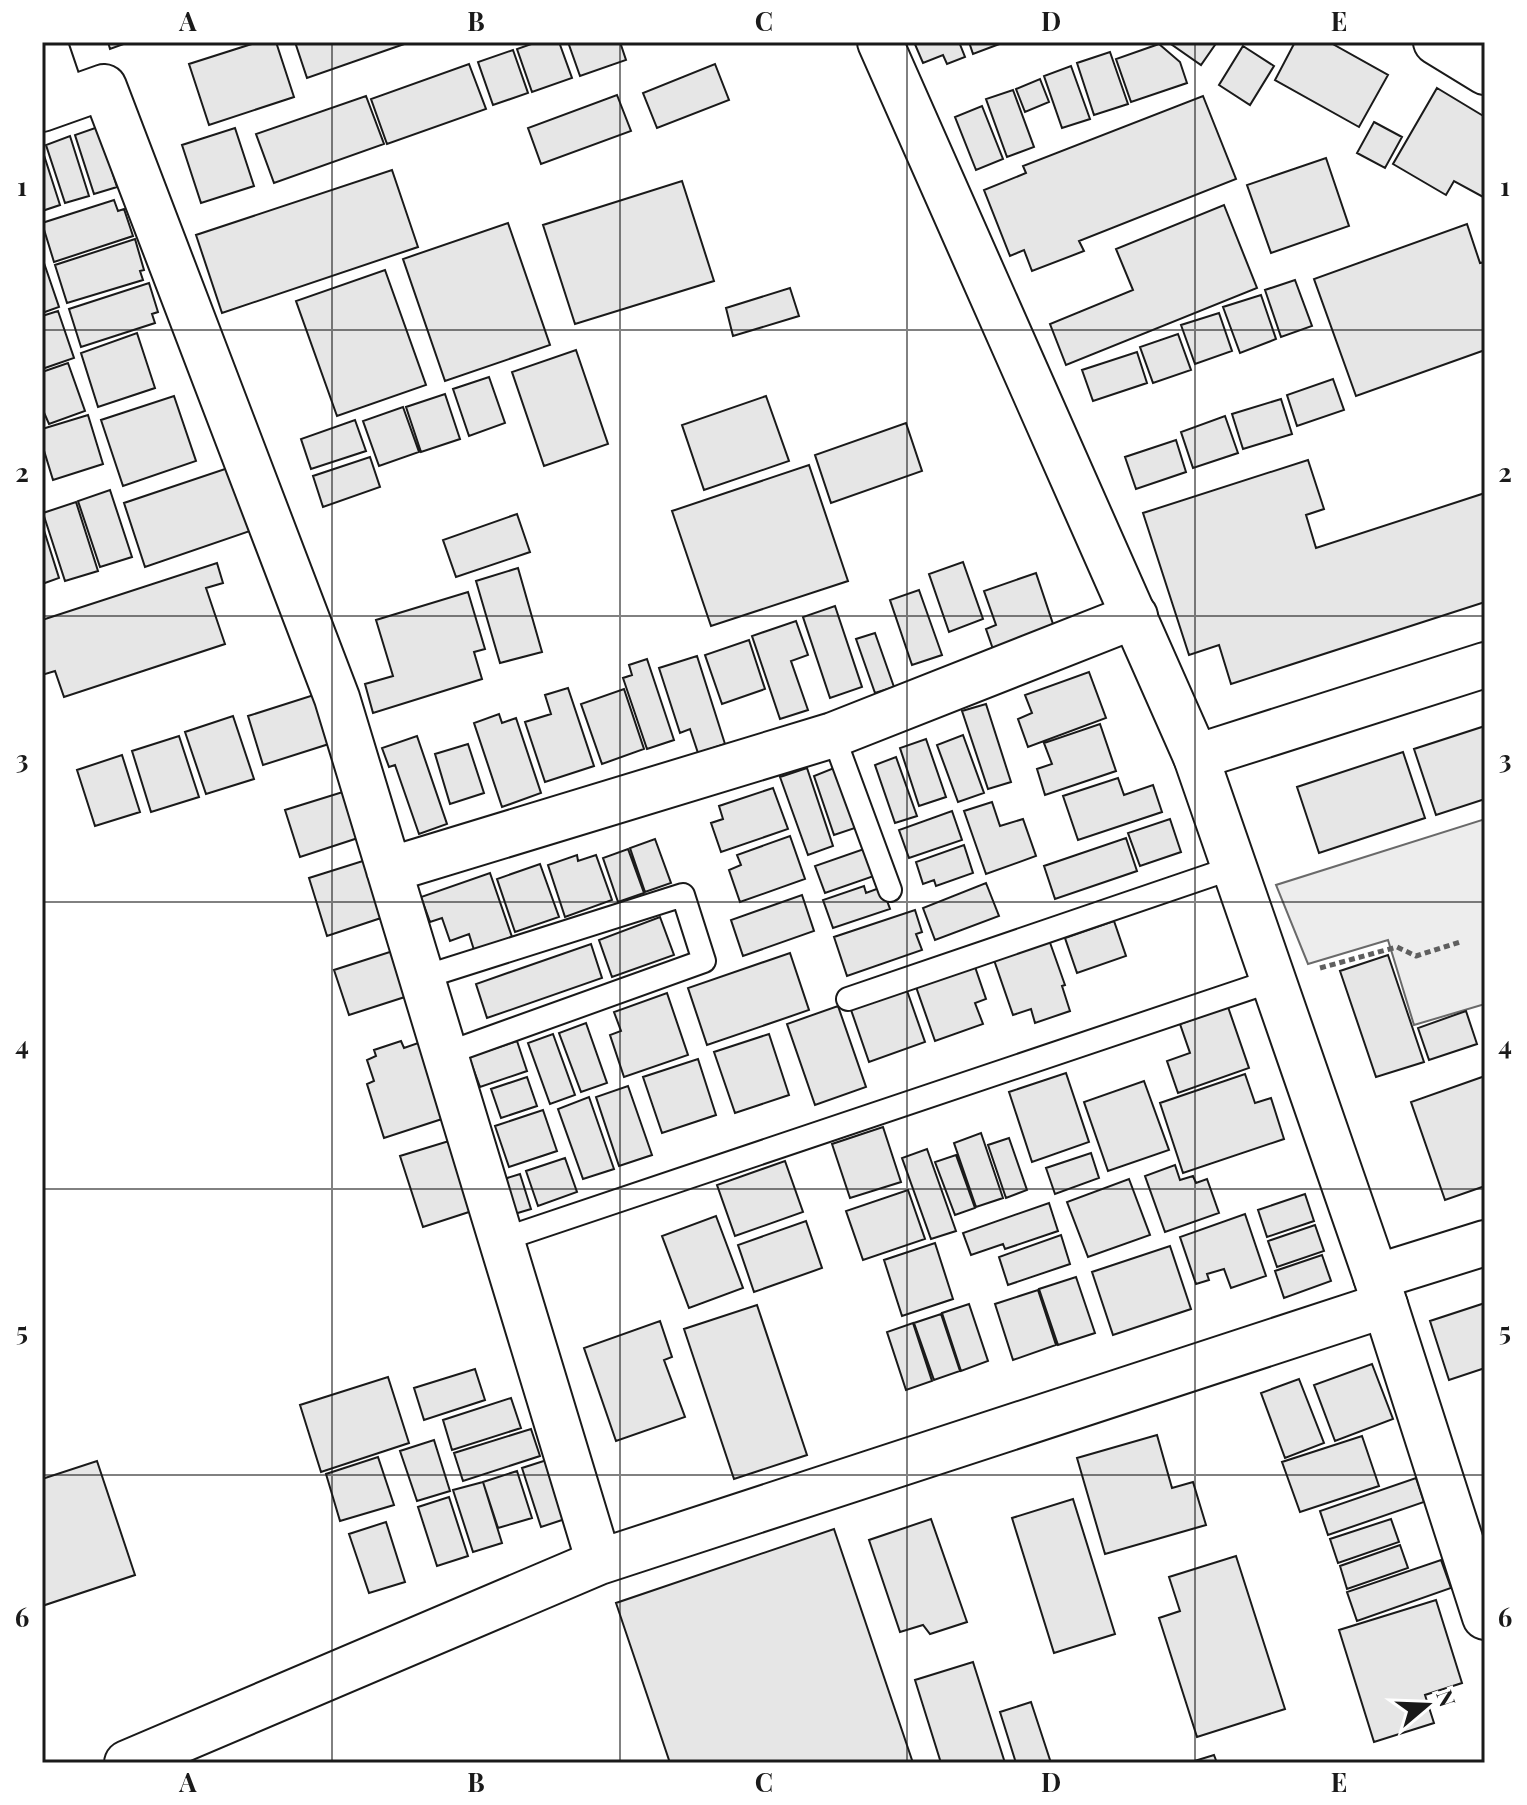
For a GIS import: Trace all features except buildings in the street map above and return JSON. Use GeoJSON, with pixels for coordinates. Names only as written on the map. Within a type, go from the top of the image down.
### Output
{"type":"FeatureCollection","features":[{"type":"Feature","properties":{"kind":"street"},"geometry":{"type":"LineString","coordinates":[[44,42],[53,105],[104,87],[337,698],[599,1562]]}},
{"type":"Feature","properties":{"kind":"street"},"geometry":{"type":"LineString","coordinates":[[880,42],[1196,757],[1380,1291],[1485,1617]]}},
{"type":"Feature","properties":{"kind":"street"},"geometry":{"type":"LineString","coordinates":[[1436,42],[1485,72]]}},
{"type":"Feature","properties":{"kind":"street"},"geometry":{"type":"LineString","coordinates":[[389,870],[833,735],[1135,616]]}},
{"type":"Feature","properties":{"kind":"street"},"geometry":{"type":"LineString","coordinates":[[1196,757],[1485,665]]}},
{"type":"Feature","properties":{"kind":"street"},"geometry":{"type":"LineString","coordinates":[[127,1763],[599,1562],[1380,1291],[1485,1243]]}},
{"type":"Feature","properties":{"kind":"lane"},"geometry":{"type":"LineString","coordinates":[[833,735],[890,890]]}},
{"type":"Feature","properties":{"kind":"lane"},"geometry":{"type":"LineString","coordinates":[[848,999],[1235,867]]}},
{"type":"Feature","properties":{"kind":"lane"},"geometry":{"type":"LineString","coordinates":[[421,978],[683,895],[704,961],[445,1054]]}},
{"type":"Feature","properties":{"kind":"lane"},"geometry":{"type":"LineString","coordinates":[[501,1240],[1274,980]]}},
{"type":"Feature","properties":{"kind":"path"},"geometry":{"type":"LineString","coordinates":[[1274,980],[1397,947],[1416,956],[1460,942]]}},
{"type":"Feature","properties":{"kind":"shaded area"},"geometry":{"type":"Polygon","coordinates":[[[1485,819],[1485,1004],[1414,1025],[1388,940],[1308,964],[1276,885],[1485,819]]]}}]}
